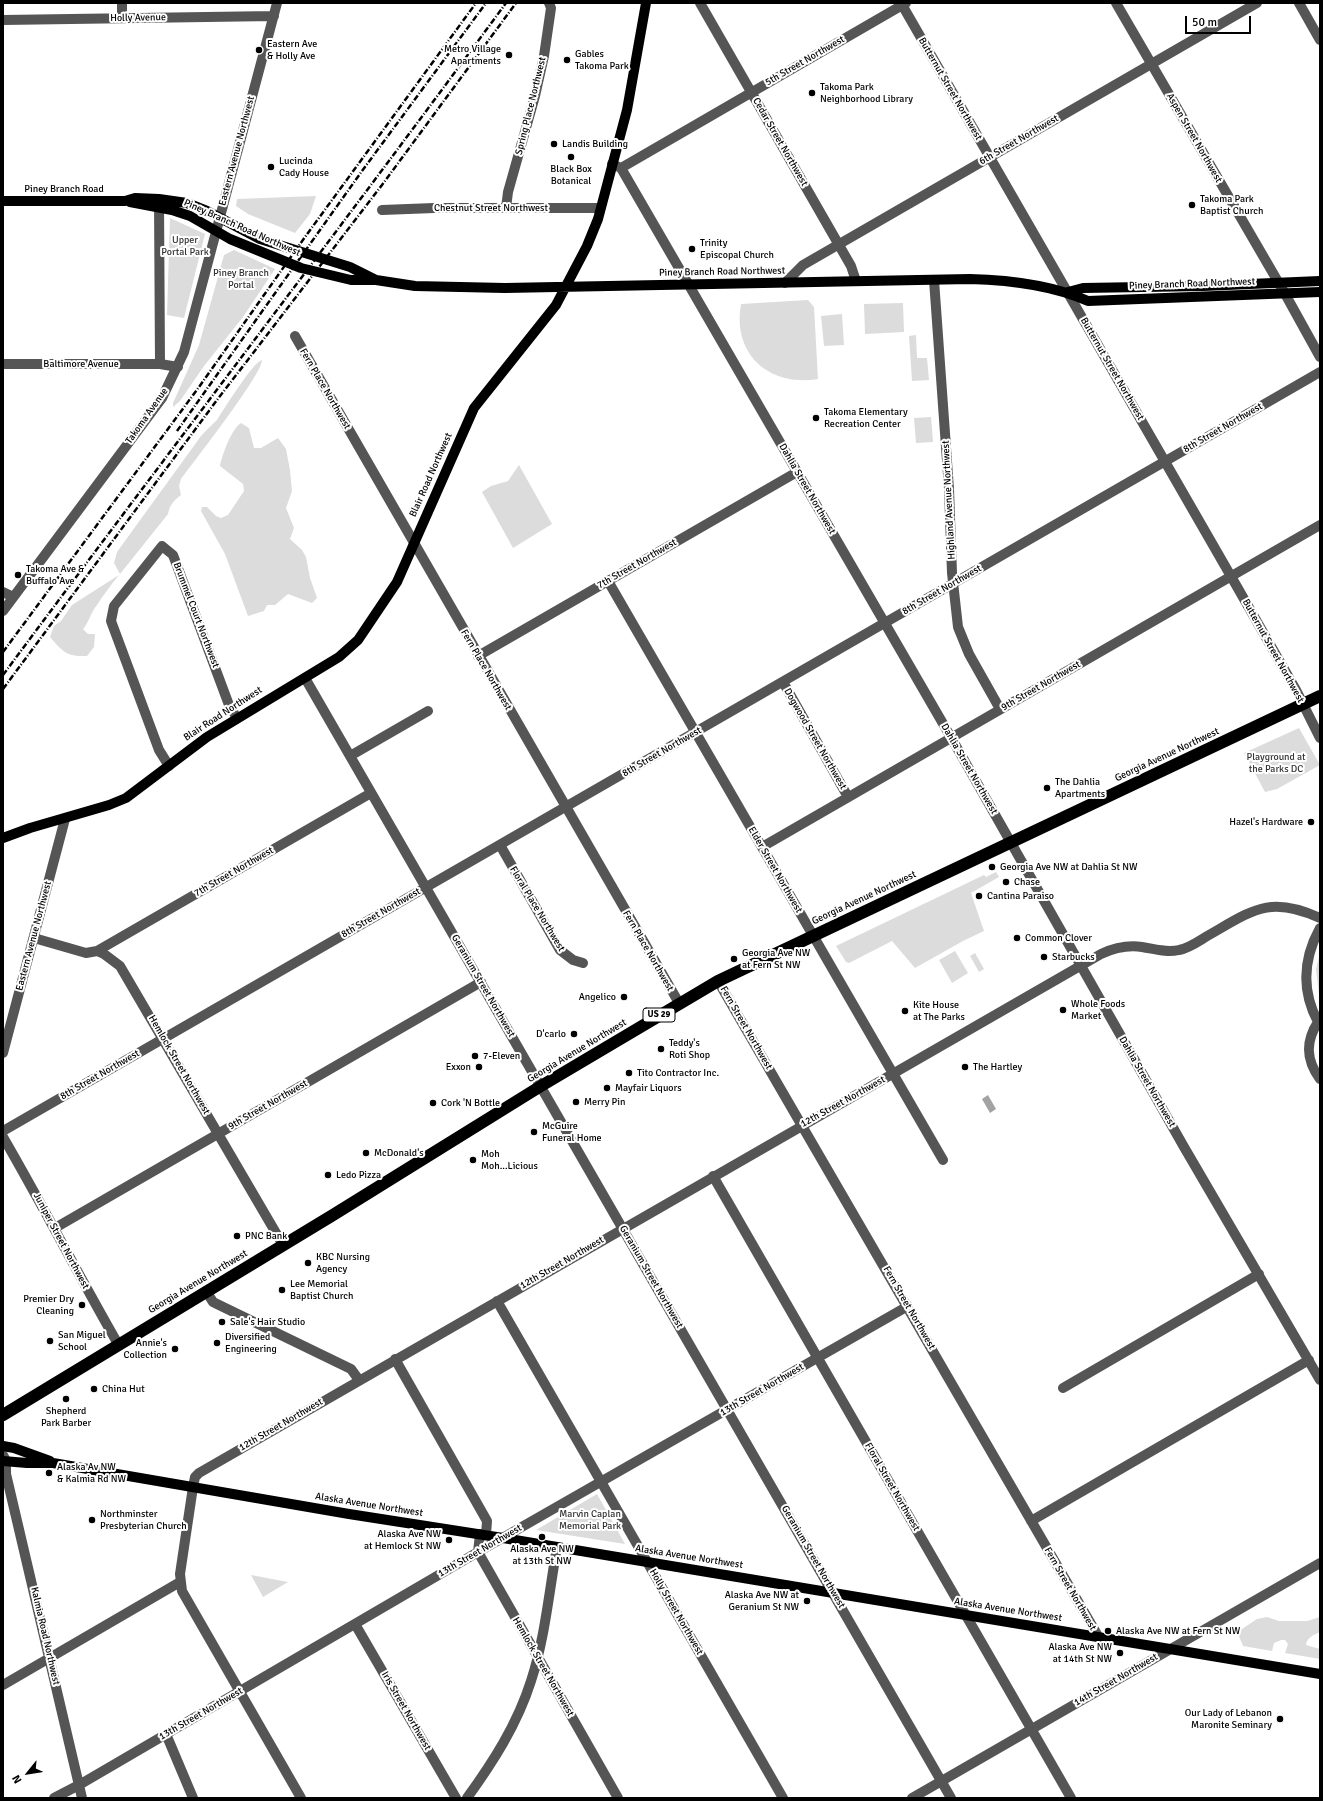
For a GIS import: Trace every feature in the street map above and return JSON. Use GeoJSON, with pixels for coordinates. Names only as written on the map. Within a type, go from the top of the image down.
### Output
{"type":"FeatureCollection","features":[{"type":"Feature","properties":{"kind":"highway","name":"Georgia Avenue Northwest"},"geometry":{"type":"LineString","coordinates":[[3,1415],[541,1086],[718,981],[1320,696]]}},
{"type":"Feature","properties":{"kind":"main road","name":"Blair Road Northwest"},"geometry":{"type":"LineString","coordinates":[[3,838],[30,828],[109,806],[126,798],[201,741],[236,718],[344,655],[355,644],[393,588],[474,408],[556,305],[567,286],[591,236],[616,166],[632,91],[646,3]]}},
{"type":"Feature","properties":{"kind":"main road","name":"Piney Branch Road Northwest"},"geometry":{"type":"LineString","coordinates":[[125,201],[135,198],[159,203],[190,216],[216,232],[301,268],[351,280],[376,280],[405,285],[436,287],[567,286],[992,280],[1068,292],[1088,301],[1284,292],[1320,292]]}},
{"type":"Feature","properties":{"kind":"main road","name":"Piney Branch Road"},"geometry":{"type":"LineString","coordinates":[[3,201],[125,201]]}},
{"type":"Feature","properties":{"kind":"main road","name":"Piney Branch Road Northwest"},"geometry":{"type":"LineString","coordinates":[[159,203],[187,203],[260,239],[344,265],[376,280]]}},
{"type":"Feature","properties":{"kind":"main road","name":"Piney Branch Road Northwest"},"geometry":{"type":"LineString","coordinates":[[1068,292],[1083,288],[1203,286],[1320,281]]}},
{"type":"Feature","properties":{"kind":"main road","name":"Alaska Avenue Northwest"},"geometry":{"type":"LineString","coordinates":[[3,1446],[14,1448],[54,1463]]}},
{"type":"Feature","properties":{"kind":"main road","name":"Alaska Avenue Northwest"},"geometry":{"type":"LineString","coordinates":[[4,1464],[54,1463],[349,1514],[1098,1636],[1320,1674]]}},
{"type":"Feature","properties":{"kind":"street"},"geometry":{"type":"LineString","coordinates":[[122,3],[122,18]]}},
{"type":"Feature","properties":{"kind":"street","name":"Eastern Avenue Northwest"},"geometry":{"type":"LineString","coordinates":[[178,368],[184,352],[277,3]]}},
{"type":"Feature","properties":{"kind":"street","name":"Spring Place Northwest"},"geometry":{"type":"LineString","coordinates":[[506,208],[508,192],[535,96],[544,56],[551,8],[549,3]]}},
{"type":"Feature","properties":{"kind":"street","name":"Cedar Street Northwest"},"geometry":{"type":"LineString","coordinates":[[700,3],[755,90],[851,266],[856,281]]}},
{"type":"Feature","properties":{"kind":"street","name":"Aspen Street Northwest"},"geometry":{"type":"LineString","coordinates":[[1116,3],[1284,292],[1320,357]]}},
{"type":"Feature","properties":{"kind":"street","name":"6th Street Northwest"},"geometry":{"type":"LineString","coordinates":[[785,283],[799,268],[839,244],[1257,3]]}},
{"type":"Feature","properties":{"kind":"street"},"geometry":{"type":"LineString","coordinates":[[1299,3],[1320,40]]}},
{"type":"Feature","properties":{"kind":"street","name":"5th Street Northwest"},"geometry":{"type":"LineString","coordinates":[[616,166],[755,90],[903,4]]}},
{"type":"Feature","properties":{"kind":"street","name":"Butternut Street Northwest"},"geometry":{"type":"LineString","coordinates":[[903,4],[1165,462],[1232,576],[1303,704],[1320,738]]}},
{"type":"Feature","properties":{"kind":"street","name":"Holly Avenue"},"geometry":{"type":"LineString","coordinates":[[3,20],[274,16]]}},
{"type":"Feature","properties":{"kind":"street","name":"Dahlia Street Northwest"},"geometry":{"type":"LineString","coordinates":[[616,166],[689,284],[951,738],[1184,1147],[1320,1380]]}},
{"type":"Feature","properties":{"kind":"street"},"geometry":{"type":"LineString","coordinates":[[159,203],[160,364],[178,368]]}},
{"type":"Feature","properties":{"kind":"street","name":"Chestnut Street Northwest"},"geometry":{"type":"LineString","coordinates":[[382,210],[434,208],[600,208]]}},
{"type":"Feature","properties":{"kind":"street","name":"Highland Avenue Northwest"},"geometry":{"type":"LineString","coordinates":[[934,280],[949,489],[953,584],[961,636],[969,654],[1000,709]]}},
{"type":"Feature","properties":{"kind":"street","name":"Fern Place Northwest"},"geometry":{"type":"LineString","coordinates":[[295,336],[679,1003]]}},
{"type":"Feature","properties":{"kind":"street","name":"Baltimore Avenue"},"geometry":{"type":"LineString","coordinates":[[3,364],[160,364]]}},
{"type":"Feature","properties":{"kind":"street","name":"Takoma Avenue"},"geometry":{"type":"LineString","coordinates":[[3,611],[162,398],[178,368]]}},
{"type":"Feature","properties":{"kind":"street","name":"8th Street Northwest"},"geometry":{"type":"LineString","coordinates":[[3,1131],[1320,372]]}},
{"type":"Feature","properties":{"kind":"street","name":"7th Street Northwest"},"geometry":{"type":"LineString","coordinates":[[478,656],[797,472]]}},
{"type":"Feature","properties":{"kind":"street","name":"9th Street Northwest"},"geometry":{"type":"LineString","coordinates":[[762,847],[1320,525]]}},
{"type":"Feature","properties":{"kind":"street","name":"Brummel Court Northwest"},"geometry":{"type":"LineString","coordinates":[[169,766],[159,750],[111,621],[114,606],[162,546],[173,555],[229,705],[236,718]]}},
{"type":"Feature","properties":{"kind":"street","name":"Elder Street Northwest"},"geometry":{"type":"LineString","coordinates":[[608,581],[943,1160]]}},
{"type":"Feature","properties":{"kind":"street"},"geometry":{"type":"LineString","coordinates":[[3,592],[14,597]]}},
{"type":"Feature","properties":{"kind":"street","name":"Geranium Street Northwest"},"geometry":{"type":"LineString","coordinates":[[305,678],[952,1798]]}},
{"type":"Feature","properties":{"kind":"street","name":"Dogwood Street Northwest"},"geometry":{"type":"LineString","coordinates":[[783,682],[848,797]]}},
{"type":"Feature","properties":{"kind":"street"},"geometry":{"type":"LineString","coordinates":[[350,756],[428,711]]}},
{"type":"Feature","properties":{"kind":"street","name":"7th Street Northwest"},"geometry":{"type":"LineString","coordinates":[[97,951],[371,793]]}},
{"type":"Feature","properties":{"kind":"street","name":"Eastern Avenue Northwest"},"geometry":{"type":"LineString","coordinates":[[3,1053],[65,819]]}},
{"type":"Feature","properties":{"kind":"street","name":"Floral Place Northwest"},"geometry":{"type":"LineString","coordinates":[[500,845],[560,950],[573,960],[583,963]]}},
{"type":"Feature","properties":{"kind":"street","name":"12th Street Northwest"},"geometry":{"type":"LineString","coordinates":[[180,1582],[193,1487],[195,1477],[199,1473],[803,1124],[1101,954],[1121,947],[1141,947],[1166,951],[1183,949],[1251,912],[1266,907],[1293,907],[1320,918]]}},
{"type":"Feature","properties":{"kind":"street"},"geometry":{"type":"LineString","coordinates":[[1320,928],[1308,956],[1305,982],[1310,1004],[1319,1022],[1311,1033],[1308,1051],[1312,1068],[1320,1079]]}},
{"type":"Feature","properties":{"kind":"street","name":"Hemlock Street Northwest"},"geometry":{"type":"LineString","coordinates":[[34,938],[86,953],[97,951],[114,961],[125,972],[283,1245]]}},
{"type":"Feature","properties":{"kind":"street","name":"Fern Street Northwest"},"geometry":{"type":"LineString","coordinates":[[718,981],[803,1124],[1098,1636]]}},
{"type":"Feature","properties":{"kind":"street","name":"9th Street Northwest"},"geometry":{"type":"LineString","coordinates":[[55,1228],[480,982]]}},
{"type":"Feature","properties":{"kind":"street","name":"Juniper Street Northwest"},"geometry":{"type":"LineString","coordinates":[[3,1137],[55,1228],[118,1344]]}},
{"type":"Feature","properties":{"kind":"street","name":"Floral Street Northwest"},"geometry":{"type":"LineString","coordinates":[[713,1176],[1071,1798]]}},
{"type":"Feature","properties":{"kind":"street"},"geometry":{"type":"LineString","coordinates":[[1063,1388],[1259,1274]]}},
{"type":"Feature","properties":{"kind":"street"},"geometry":{"type":"LineString","coordinates":[[206,1291],[213,1302],[351,1369],[359,1380]]}},
{"type":"Feature","properties":{"kind":"street","name":"Holly Street Northwest"},"geometry":{"type":"LineString","coordinates":[[497,1301],[783,1798]]}},
{"type":"Feature","properties":{"kind":"street","name":"13th Street Northwest"},"geometry":{"type":"LineString","coordinates":[[54,1798],[79,1785],[478,1552],[908,1306]]}},
{"type":"Feature","properties":{"kind":"street"},"geometry":{"type":"LineString","coordinates":[[395,1360],[487,1520],[478,1552]]}},
{"type":"Feature","properties":{"kind":"street"},"geometry":{"type":"LineString","coordinates":[[1031,1521],[1309,1360]]}},
{"type":"Feature","properties":{"kind":"street","name":"Kalmia Road Northwest"},"geometry":{"type":"LineString","coordinates":[[4,1464],[82,1798]]}},
{"type":"Feature","properties":{"kind":"street"},"geometry":{"type":"LineString","coordinates":[[467,1798],[491,1764],[508,1734],[526,1696],[537,1658],[557,1547]]}},
{"type":"Feature","properties":{"kind":"street","name":"Hemlock Street Northwest"},"geometry":{"type":"LineString","coordinates":[[478,1552],[618,1798]]}},
{"type":"Feature","properties":{"kind":"street","name":"14th Street Northwest"},"geometry":{"type":"LineString","coordinates":[[912,1798],[1170,1648],[1320,1563]]}},
{"type":"Feature","properties":{"kind":"street"},"geometry":{"type":"LineString","coordinates":[[3,1685],[180,1582],[184,1595],[300,1798]]}},
{"type":"Feature","properties":{"kind":"street","name":"Iris Street Northwest"},"geometry":{"type":"LineString","coordinates":[[355,1624],[456,1798]]}},
{"type":"Feature","properties":{"kind":"street"},"geometry":{"type":"LineString","coordinates":[[166,1734],[193,1798]]}},
{"type":"Feature","properties":{"kind":"green space"},"geometry":{"type":"Polygon","coordinates":[[[316,196],[310,214],[295,233],[248,214],[236,206],[237,199],[316,196]]]}},
{"type":"Feature","properties":{"kind":"green space","name":"Upper Portal Park"},"geometry":{"type":"Polygon","coordinates":[[[170,218],[205,234],[184,318],[167,315],[170,218]]]}},
{"type":"Feature","properties":{"kind":"green space","name":"Piney Branch Portal"},"geometry":{"type":"Polygon","coordinates":[[[234,250],[275,269],[243,317],[204,366],[180,401],[173,407],[173,403],[199,345],[224,255],[234,250]]]}},
{"type":"Feature","properties":{"kind":"green space"},"geometry":{"type":"Polygon","coordinates":[[[808,300],[814,307],[818,379],[800,380],[784,378],[770,372],[758,363],[748,352],[742,338],[740,322],[741,304],[808,300]]]}},
{"type":"Feature","properties":{"kind":"green space"},"geometry":{"type":"Polygon","coordinates":[[[903,303],[904,332],[865,334],[864,304],[903,303]]]}},
{"type":"Feature","properties":{"kind":"green space"},"geometry":{"type":"Polygon","coordinates":[[[842,314],[844,345],[824,346],[821,316],[842,314]]]}},
{"type":"Feature","properties":{"kind":"green space"},"geometry":{"type":"Polygon","coordinates":[[[916,335],[917,358],[927,358],[929,380],[912,381],[909,336],[916,335]]]}},
{"type":"Feature","properties":{"kind":"green space"},"geometry":{"type":"Polygon","coordinates":[[[262,360],[259,368],[240,399],[181,479],[179,486],[181,495],[172,503],[168,514],[120,574],[114,563],[117,552],[201,436],[217,420],[252,369],[262,360]]]}},
{"type":"Feature","properties":{"kind":"green space"},"geometry":{"type":"Polygon","coordinates":[[[931,417],[933,442],[916,443],[914,418],[931,417]]]}},
{"type":"Feature","properties":{"kind":"green space"},"geometry":{"type":"Polygon","coordinates":[[[241,423],[249,428],[254,448],[261,448],[278,438],[286,449],[292,491],[286,508],[294,528],[290,539],[302,550],[306,557],[310,578],[317,598],[312,603],[288,594],[275,605],[267,605],[264,611],[248,616],[225,554],[201,511],[202,507],[207,507],[216,516],[221,518],[228,515],[244,491],[243,484],[220,466],[231,436],[234,430],[241,423]]]}},
{"type":"Feature","properties":{"kind":"green space"},"geometry":{"type":"Polygon","coordinates":[[[519,465],[552,524],[513,548],[482,492],[491,486],[508,481],[519,465]]]}},
{"type":"Feature","properties":{"kind":"green space"},"geometry":{"type":"Polygon","coordinates":[[[119,575],[95,608],[83,629],[88,634],[95,634],[94,647],[87,656],[75,656],[62,650],[50,637],[54,626],[61,621],[72,605],[119,575]]]}},
{"type":"Feature","properties":{"kind":"green space","name":"Playground at the Parks DC"},"geometry":{"type":"Polygon","coordinates":[[[1299,728],[1320,765],[1277,789],[1265,792],[1244,753],[1299,728]]]}},
{"type":"Feature","properties":{"kind":"green space"},"geometry":{"type":"Polygon","coordinates":[[[996,872],[999,877],[971,893],[984,931],[915,968],[892,941],[849,963],[846,962],[836,946],[984,875],[986,877],[996,872]]]}},
{"type":"Feature","properties":{"kind":"green space"},"geometry":{"type":"Polygon","coordinates":[[[955,951],[968,973],[952,983],[939,960],[955,951]]]}},
{"type":"Feature","properties":{"kind":"green space"},"geometry":{"type":"Polygon","coordinates":[[[975,953],[984,969],[979,972],[970,956],[975,953]]]}},
{"type":"Feature","properties":{"kind":"green space"},"geometry":{"type":"Polygon","coordinates":[[[1320,953],[1320,1003],[1316,969],[1320,953]]]}},
{"type":"Feature","properties":{"kind":"green space","name":"Marvin Caplan Memorial Park"},"geometry":{"type":"Polygon","coordinates":[[[597,1494],[625,1544],[536,1530],[597,1494]]]}},
{"type":"Feature","properties":{"kind":"green space"},"geometry":{"type":"Polygon","coordinates":[[[251,1575],[288,1582],[263,1597],[251,1575]]]}},
{"type":"Feature","properties":{"kind":"green space"},"geometry":{"type":"Polygon","coordinates":[[[1267,1617],[1279,1621],[1307,1621],[1320,1617],[1320,1632],[1309,1638],[1306,1645],[1320,1649],[1320,1659],[1285,1653],[1288,1644],[1285,1640],[1274,1643],[1272,1651],[1243,1646],[1238,1634],[1239,1631],[1257,1619],[1267,1617]]]}},
{"type":"Feature","properties":{"kind":"shaded area"},"geometry":{"type":"Polygon","coordinates":[[[988,1095],[996,1109],[990,1113],[982,1099],[988,1095]]]}},
{"type":"Feature","properties":{"kind":"railway"},"geometry":{"type":"LineString","coordinates":[[3,652],[199,387],[305,237],[476,3]]}},
{"type":"Feature","properties":{"kind":"railway"},"geometry":{"type":"LineString","coordinates":[[177,431],[362,171],[486,3]]}},
{"type":"Feature","properties":{"kind":"railway"},"geometry":{"type":"LineString","coordinates":[[3,675],[506,3]]}},
{"type":"Feature","properties":{"kind":"railway"},"geometry":{"type":"LineString","coordinates":[[3,689],[217,400],[382,185],[516,3]]}},
{"type":"Feature","properties":{"kind":"place","name":"Eastern Ave & Holly Ave"},"geometry":{"type":"Point","coordinates":[259,50]}},
{"type":"Feature","properties":{"kind":"place","name":"Metro Village Apartments"},"geometry":{"type":"Point","coordinates":[509,55]}},
{"type":"Feature","properties":{"kind":"place","name":"Gables Takoma Park"},"geometry":{"type":"Point","coordinates":[567,60]}},
{"type":"Feature","properties":{"kind":"place","name":"Takoma Park Neighborhood Library"},"geometry":{"type":"Point","coordinates":[812,93]}},
{"type":"Feature","properties":{"kind":"place","name":"Landis Building"},"geometry":{"type":"Point","coordinates":[554,144]}},
{"type":"Feature","properties":{"kind":"place","name":"Black Box Botanical"},"geometry":{"type":"Point","coordinates":[571,157]}},
{"type":"Feature","properties":{"kind":"place","name":"Lucinda Cady House"},"geometry":{"type":"Point","coordinates":[271,167]}},
{"type":"Feature","properties":{"kind":"place","name":"Takoma Park Baptist Church"},"geometry":{"type":"Point","coordinates":[1192,205]}},
{"type":"Feature","properties":{"kind":"place","name":"Trinity Episcopal Church"},"geometry":{"type":"Point","coordinates":[692,249]}},
{"type":"Feature","properties":{"kind":"place","name":"Takoma Elementary Recreation Center"},"geometry":{"type":"Point","coordinates":[816,418]}},
{"type":"Feature","properties":{"kind":"place","name":"Takoma Ave & Buffalo Ave"},"geometry":{"type":"Point","coordinates":[18,575]}},
{"type":"Feature","properties":{"kind":"place","name":"The Dahlia Apartments"},"geometry":{"type":"Point","coordinates":[1047,788]}},
{"type":"Feature","properties":{"kind":"place","name":"Hazel's Hardware"},"geometry":{"type":"Point","coordinates":[1311,822]}},
{"type":"Feature","properties":{"kind":"place","name":"Georgia Ave NW at Dahlia St NW"},"geometry":{"type":"Point","coordinates":[992,867]}},
{"type":"Feature","properties":{"kind":"place","name":"Chase"},"geometry":{"type":"Point","coordinates":[1006,882]}},
{"type":"Feature","properties":{"kind":"place","name":"Cantina Paraiso"},"geometry":{"type":"Point","coordinates":[979,896]}},
{"type":"Feature","properties":{"kind":"place","name":"Common Clover"},"geometry":{"type":"Point","coordinates":[1017,938]}},
{"type":"Feature","properties":{"kind":"place","name":"Starbucks"},"geometry":{"type":"Point","coordinates":[1044,957]}},
{"type":"Feature","properties":{"kind":"place","name":"Georgia Ave NW at Fern St NW"},"geometry":{"type":"Point","coordinates":[734,959]}},
{"type":"Feature","properties":{"kind":"place","name":"Angelico"},"geometry":{"type":"Point","coordinates":[624,997]}},
{"type":"Feature","properties":{"kind":"place","name":"Whole Foods Market"},"geometry":{"type":"Point","coordinates":[1063,1010]}},
{"type":"Feature","properties":{"kind":"place","name":"Kite House at The Parks"},"geometry":{"type":"Point","coordinates":[905,1011]}},
{"type":"Feature","properties":{"kind":"place","name":"D'carlo"},"geometry":{"type":"Point","coordinates":[574,1034]}},
{"type":"Feature","properties":{"kind":"place","name":"Teddy's Roti Shop"},"geometry":{"type":"Point","coordinates":[661,1049]}},
{"type":"Feature","properties":{"kind":"place","name":"7-Eleven"},"geometry":{"type":"Point","coordinates":[475,1056]}},
{"type":"Feature","properties":{"kind":"place","name":"Exxon"},"geometry":{"type":"Point","coordinates":[479,1067]}},
{"type":"Feature","properties":{"kind":"place","name":"The Hartley"},"geometry":{"type":"Point","coordinates":[965,1067]}},
{"type":"Feature","properties":{"kind":"place","name":"Tito Contractor Inc."},"geometry":{"type":"Point","coordinates":[629,1073]}},
{"type":"Feature","properties":{"kind":"place","name":"Mayfair Liquors"},"geometry":{"type":"Point","coordinates":[607,1088]}},
{"type":"Feature","properties":{"kind":"place","name":"Merry Pin"},"geometry":{"type":"Point","coordinates":[576,1102]}},
{"type":"Feature","properties":{"kind":"place","name":"Cork 'N Bottle"},"geometry":{"type":"Point","coordinates":[433,1103]}},
{"type":"Feature","properties":{"kind":"place","name":"McGuire Funeral Home"},"geometry":{"type":"Point","coordinates":[534,1132]}},
{"type":"Feature","properties":{"kind":"place","name":"McDonald's"},"geometry":{"type":"Point","coordinates":[366,1153]}},
{"type":"Feature","properties":{"kind":"place","name":"Moh Moh...Licious"},"geometry":{"type":"Point","coordinates":[473,1160]}},
{"type":"Feature","properties":{"kind":"place","name":"Ledo Pizza"},"geometry":{"type":"Point","coordinates":[328,1175]}},
{"type":"Feature","properties":{"kind":"place","name":"PNC Bank"},"geometry":{"type":"Point","coordinates":[237,1236]}},
{"type":"Feature","properties":{"kind":"place","name":"KBC Nursing Agency"},"geometry":{"type":"Point","coordinates":[308,1263]}},
{"type":"Feature","properties":{"kind":"place","name":"Lee Memorial Baptist Church"},"geometry":{"type":"Point","coordinates":[282,1290]}},
{"type":"Feature","properties":{"kind":"place","name":"Premier Dry Cleaning"},"geometry":{"type":"Point","coordinates":[82,1305]}},
{"type":"Feature","properties":{"kind":"place","name":"Sale's Hair Studio"},"geometry":{"type":"Point","coordinates":[222,1322]}},
{"type":"Feature","properties":{"kind":"place","name":"San Miguel School"},"geometry":{"type":"Point","coordinates":[50,1341]}},
{"type":"Feature","properties":{"kind":"place","name":"Diversified Engineering"},"geometry":{"type":"Point","coordinates":[217,1343]}},
{"type":"Feature","properties":{"kind":"place","name":"Annie's Collection"},"geometry":{"type":"Point","coordinates":[175,1349]}},
{"type":"Feature","properties":{"kind":"place","name":"China Hut"},"geometry":{"type":"Point","coordinates":[94,1389]}},
{"type":"Feature","properties":{"kind":"place","name":"Shepherd Park Barber"},"geometry":{"type":"Point","coordinates":[66,1399]}},
{"type":"Feature","properties":{"kind":"place","name":"Alaska Av NW & Kalmia Rd NW"},"geometry":{"type":"Point","coordinates":[49,1473]}},
{"type":"Feature","properties":{"kind":"place","name":"Northminster Presbyterian Church"},"geometry":{"type":"Point","coordinates":[92,1520]}},
{"type":"Feature","properties":{"kind":"place","name":"Alaska Ave NW at 13th St NW"},"geometry":{"type":"Point","coordinates":[542,1537]}},
{"type":"Feature","properties":{"kind":"place","name":"Alaska Ave NW at Hemlock St NW"},"geometry":{"type":"Point","coordinates":[449,1540]}},
{"type":"Feature","properties":{"kind":"place","name":"Alaska Ave NW at Geranium St NW"},"geometry":{"type":"Point","coordinates":[807,1601]}},
{"type":"Feature","properties":{"kind":"place","name":"Alaska Ave NW at Fern St NW"},"geometry":{"type":"Point","coordinates":[1108,1631]}},
{"type":"Feature","properties":{"kind":"place","name":"Alaska Ave NW at 14th St NW"},"geometry":{"type":"Point","coordinates":[1120,1653]}},
{"type":"Feature","properties":{"kind":"place","name":"Our Lady of Lebanon Maronite Seminary"},"geometry":{"type":"Point","coordinates":[1280,1719]}}]}
